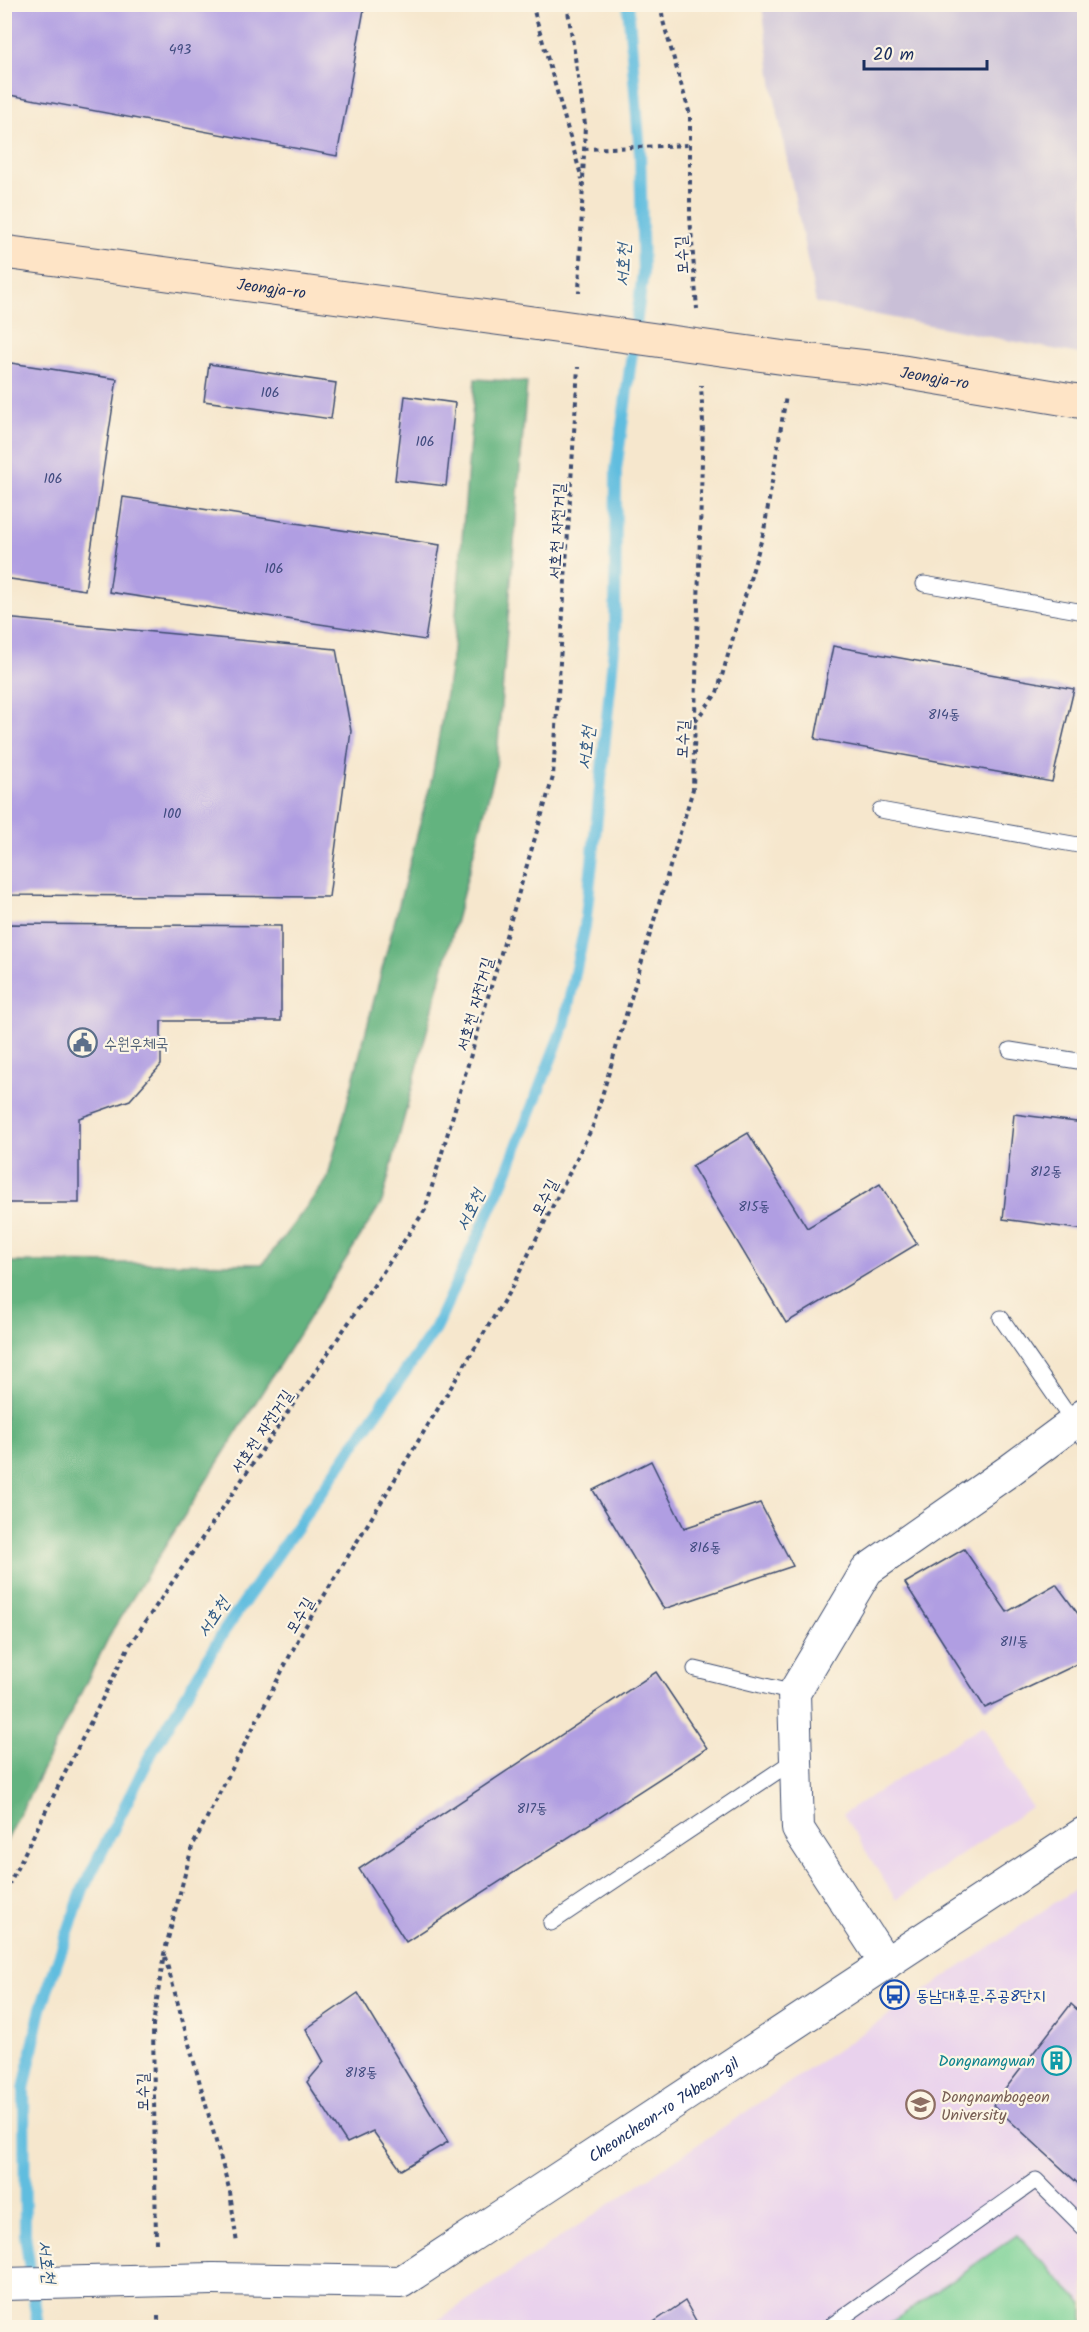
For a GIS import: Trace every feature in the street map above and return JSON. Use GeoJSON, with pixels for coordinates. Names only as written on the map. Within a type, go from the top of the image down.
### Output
{"type":"FeatureCollection","features":[{"type":"Feature","properties":{"kind":"street","name":"Jeongja-ro"},"geometry":{"type":"LineString","coordinates":[[4,252],[885,369],[1084,402]]}},
{"type":"Feature","properties":{"kind":"street"},"geometry":{"type":"LineString","coordinates":[[886,1964],[798,1829],[794,1692],[867,1570],[1010,1470],[1081,1425]]}},
{"type":"Feature","properties":{"kind":"street","name":"Cheoncheon-ro 74beon-gil"},"geometry":{"type":"LineString","coordinates":[[4,2284],[228,2280],[400,2282],[1084,1833]]}},
{"type":"Feature","properties":{"kind":"lane"},"geometry":{"type":"LineString","coordinates":[[924,584],[1084,612]]}},
{"type":"Feature","properties":{"kind":"lane"},"geometry":{"type":"LineString","coordinates":[[880,810],[1084,846]]}},
{"type":"Feature","properties":{"kind":"lane"},"geometry":{"type":"LineString","coordinates":[[1010,1050],[1084,1062]]}},
{"type":"Feature","properties":{"kind":"lane"},"geometry":{"type":"LineString","coordinates":[[1001,1318],[1081,1425]]}},
{"type":"Feature","properties":{"kind":"lane"},"geometry":{"type":"LineString","coordinates":[[695,1669],[794,1692]]}},
{"type":"Feature","properties":{"kind":"lane"},"geometry":{"type":"LineString","coordinates":[[551,1923],[796,1759]]}},
{"type":"Feature","properties":{"kind":"lane"},"geometry":{"type":"LineString","coordinates":[[828,2328],[1036,2180],[1084,2228]]}},
{"type":"Feature","properties":{"kind":"path"},"geometry":{"type":"LineString","coordinates":[[532,4],[583,183]]}},
{"type":"Feature","properties":{"kind":"path"},"geometry":{"type":"LineString","coordinates":[[567,4],[585,124],[579,305]]}},
{"type":"Feature","properties":{"kind":"path","name":"모수길"},"geometry":{"type":"LineString","coordinates":[[661,4],[663,21],[690,115],[690,216],[697,317]]}},
{"type":"Feature","properties":{"kind":"path"},"geometry":{"type":"LineString","coordinates":[[584,149],[690,145]]}},
{"type":"Feature","properties":{"kind":"path"},"geometry":{"type":"LineString","coordinates":[[695,722],[717,693],[764,531],[792,358]]}},
{"type":"Feature","properties":{"kind":"path","name":"서호천 자전거길"},"geometry":{"type":"LineString","coordinates":[[4,1894],[129,1646],[425,1210],[554,777],[578,363]]}},
{"type":"Feature","properties":{"kind":"path","name":"모수길"},"geometry":{"type":"LineString","coordinates":[[156,2247],[153,2025],[164,1954],[192,1847],[302,1632],[512,1287],[593,1126],[693,789],[704,423],[701,375]]}},
{"type":"Feature","properties":{"kind":"path"},"geometry":{"type":"LineString","coordinates":[[164,1954],[230,2192],[228,2280]]}},
{"type":"Feature","properties":{"kind":"path"},"geometry":{"type":"LineString","coordinates":[[158,2305],[158,2328]]}},
{"type":"Feature","properties":{"kind":"shaded area"},"geometry":{"type":"Polygon","coordinates":[[[762,5],[1084,5],[1084,355],[816,303],[773,89],[762,5]]]}},
{"type":"Feature","properties":{"kind":"shaded area"},"geometry":{"type":"Polygon","coordinates":[[[983,1725],[1031,1807],[896,1900],[843,1814],[983,1725]]]}},
{"type":"Feature","properties":{"kind":"shaded area","name":"Dongnambogeon University"},"geometry":{"type":"Polygon","coordinates":[[[1084,1883],[1084,2327],[428,2327],[1084,1883]]]}},
{"type":"Feature","properties":{"kind":"green space"},"geometry":{"type":"Polygon","coordinates":[[[475,379],[527,382],[496,768],[382,1202],[113,1629],[5,1844],[5,1262],[263,1264],[327,1180],[432,778],[453,651],[475,379]]]}},
{"type":"Feature","properties":{"kind":"green space"},"geometry":{"type":"Polygon","coordinates":[[[1017,2235],[1084,2305],[1084,2327],[885,2327],[1017,2235]]]}},
{"type":"Feature","properties":{"kind":"building"},"geometry":{"type":"Polygon","coordinates":[[[4,4],[365,4],[337,156],[4,94],[4,4]]]}},
{"type":"Feature","properties":{"kind":"building"},"geometry":{"type":"Polygon","coordinates":[[[4,362],[117,379],[85,590],[4,578],[4,362]]]}},
{"type":"Feature","properties":{"kind":"building"},"geometry":{"type":"Polygon","coordinates":[[[209,364],[336,383],[331,419],[204,401],[209,364]]]}},
{"type":"Feature","properties":{"kind":"building"},"geometry":{"type":"Polygon","coordinates":[[[405,396],[455,403],[446,486],[395,480],[405,396]]]}},
{"type":"Feature","properties":{"kind":"building"},"geometry":{"type":"Polygon","coordinates":[[[123,497],[440,545],[425,640],[109,592],[123,497]]]}},
{"type":"Feature","properties":{"kind":"building"},"geometry":{"type":"Polygon","coordinates":[[[4,618],[336,649],[351,731],[329,897],[4,895],[4,618]]]}},
{"type":"Feature","properties":{"kind":"building"},"geometry":{"type":"Polygon","coordinates":[[[833,646],[1074,689],[1052,782],[815,739],[833,646]]]}},
{"type":"Feature","properties":{"kind":"building","name":"수원우체국"},"geometry":{"type":"Polygon","coordinates":[[[4,924],[281,926],[281,1021],[161,1021],[161,1065],[130,1100],[79,1118],[79,1203],[4,1203],[4,924]]]}},
{"type":"Feature","properties":{"kind":"building"},"geometry":{"type":"Polygon","coordinates":[[[1014,1114],[1084,1123],[1084,1230],[1003,1219],[1014,1114]]]}},
{"type":"Feature","properties":{"kind":"building"},"geometry":{"type":"Polygon","coordinates":[[[748,1133],[807,1228],[880,1184],[917,1244],[786,1323],[692,1166],[748,1133]]]}},
{"type":"Feature","properties":{"kind":"building"},"geometry":{"type":"Polygon","coordinates":[[[651,1461],[684,1528],[760,1503],[793,1566],[664,1609],[593,1490],[651,1461]]]}},
{"type":"Feature","properties":{"kind":"building"},"geometry":{"type":"Polygon","coordinates":[[[964,1549],[1007,1612],[1056,1584],[1084,1622],[1084,1661],[985,1708],[905,1583],[964,1549]]]}},
{"type":"Feature","properties":{"kind":"building"},"geometry":{"type":"Polygon","coordinates":[[[656,1672],[707,1748],[406,1942],[359,1869],[656,1672]]]}},
{"type":"Feature","properties":{"kind":"building"},"geometry":{"type":"Polygon","coordinates":[[[358,1993],[448,2142],[401,2170],[373,2131],[347,2143],[307,2082],[324,2062],[306,2029],[358,1993]]]}},
{"type":"Feature","properties":{"kind":"building","name":"Dongnamgwan"},"geometry":{"type":"Polygon","coordinates":[[[1071,2004],[1084,2016],[1084,2189],[993,2105],[1071,2004]]]}},
{"type":"Feature","properties":{"kind":"building"},"geometry":{"type":"Polygon","coordinates":[[[685,2301],[700,2328],[645,2328],[685,2301]]]}},
{"type":"Feature","properties":{"kind":"waterway","name":"서호천"},"geometry":{"type":"LineString","coordinates":[[38,2328],[25,2234],[24,2089],[41,2008],[83,1889],[151,1754],[224,1631],[435,1329],[503,1182],[564,1025],[585,926],[599,799],[615,637],[616,470],[643,273],[640,153],[628,4]]}},
{"type":"Feature","properties":{"kind":"place","name":"수원우체국"},"geometry":{"type":"Point","coordinates":[83,1043]}},
{"type":"Feature","properties":{"kind":"place","name":"동남대후문.주공8단지"},"geometry":{"type":"Point","coordinates":[895,1995]}},
{"type":"Feature","properties":{"kind":"place","name":"Dongnamgwan"},"geometry":{"type":"Point","coordinates":[1056,2060]}},
{"type":"Feature","properties":{"kind":"place","name":"Dongnambogeon University"},"geometry":{"type":"Point","coordinates":[920,2105]}}]}
